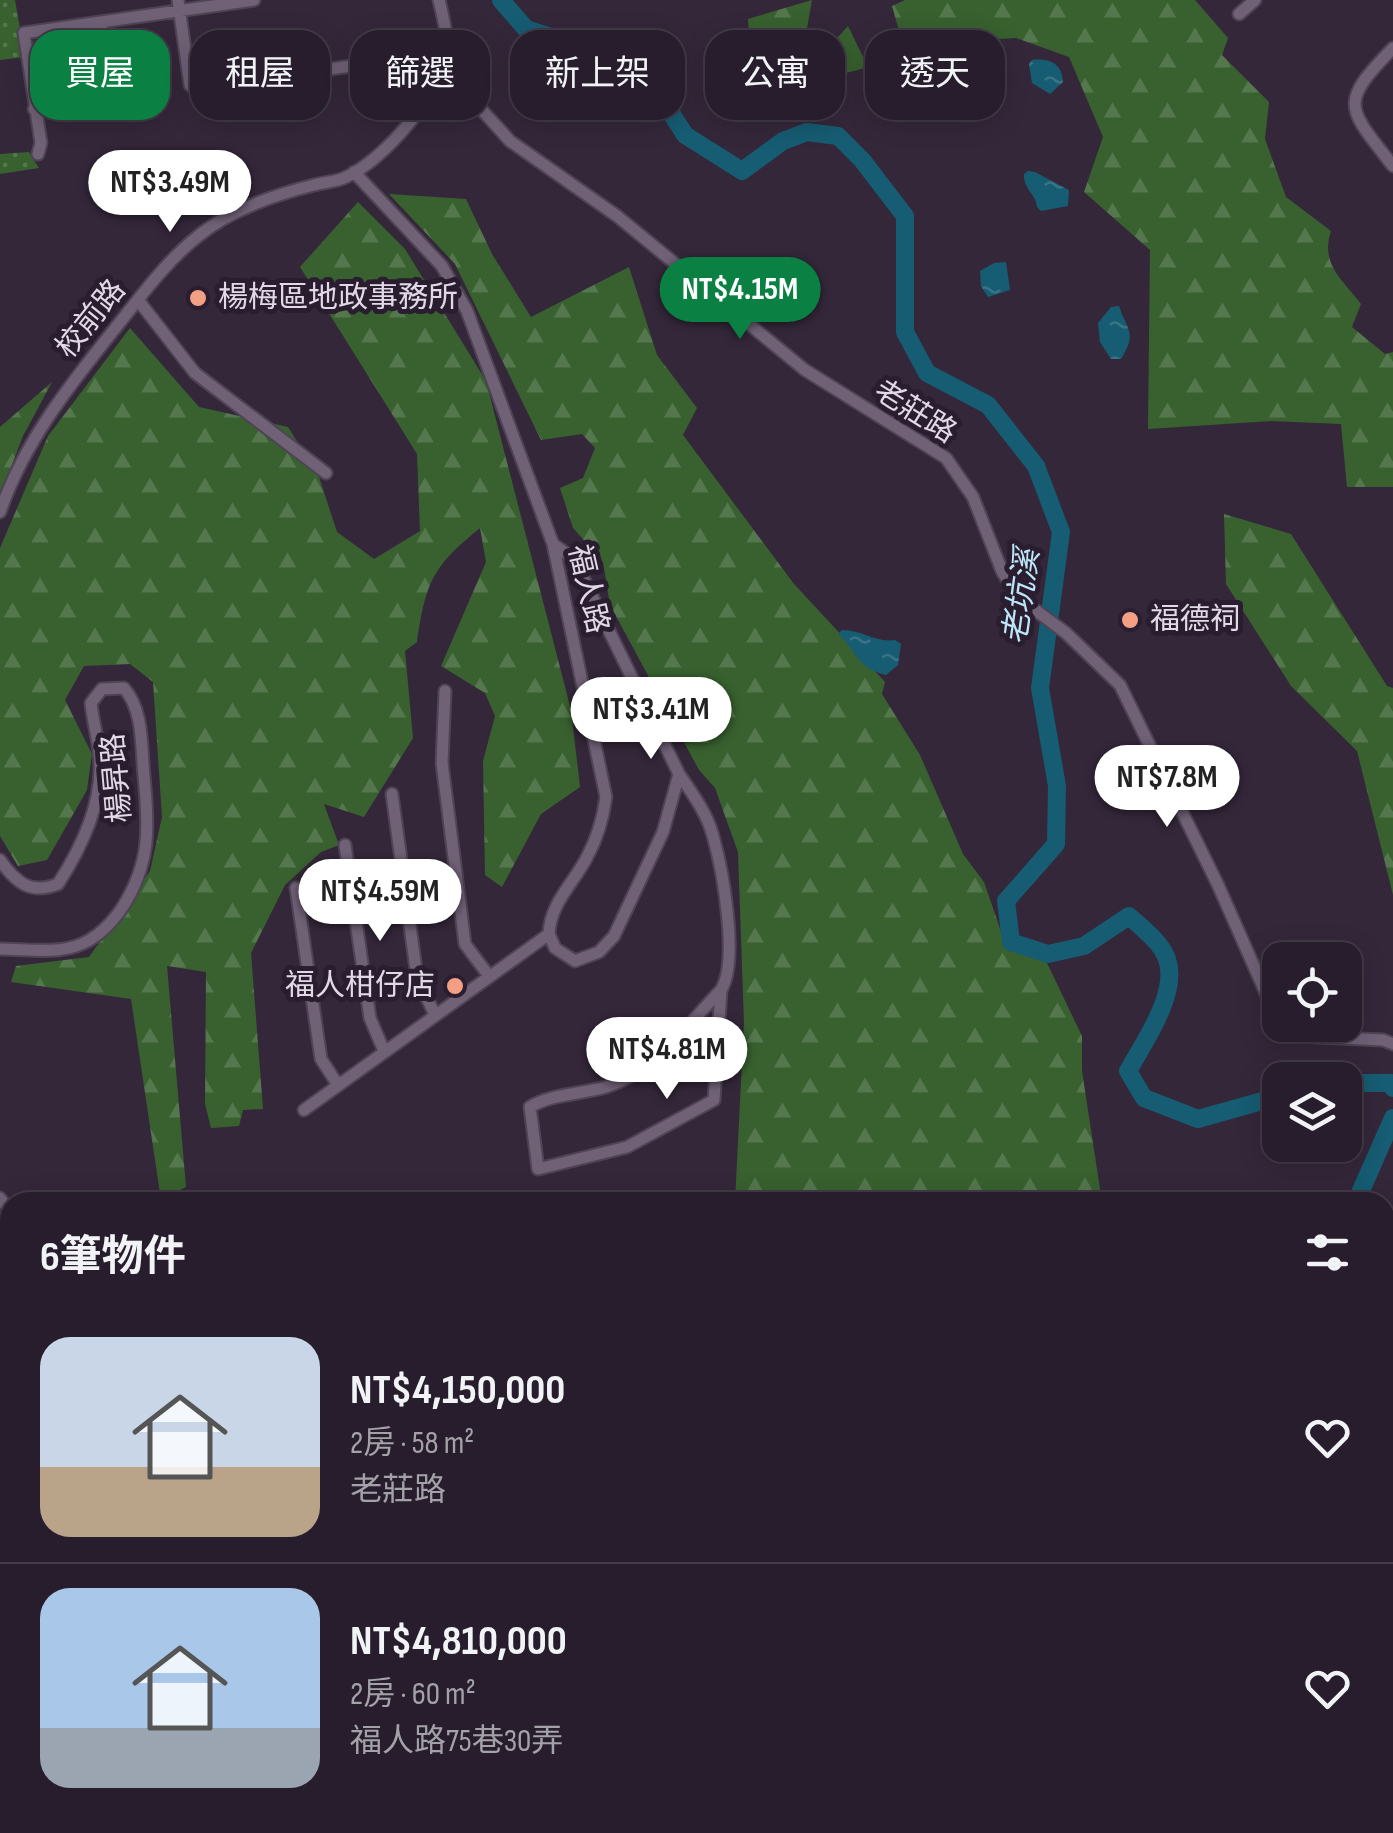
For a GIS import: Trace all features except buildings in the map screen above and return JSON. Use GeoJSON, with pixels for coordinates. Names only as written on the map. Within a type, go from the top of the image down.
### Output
{"type":"FeatureCollection","features":[{"type":"Feature","properties":{"kind":"street"},"geometry":{"type":"LineString","coordinates":[[45,30],[179,5],[254,0]]}},
{"type":"Feature","properties":{"kind":"street","name":"校前路"},"geometry":{"type":"LineString","coordinates":[[439,0],[443,30]]}},
{"type":"Feature","properties":{"kind":"street"},"geometry":{"type":"LineString","coordinates":[[1239,14],[1255,0]]}},
{"type":"Feature","properties":{"kind":"street"},"geometry":{"type":"LineString","coordinates":[[179,5],[190,85],[195,89],[350,66]]}},
{"type":"Feature","properties":{"kind":"street"},"geometry":{"type":"LineString","coordinates":[[101,22],[102,30]]}},
{"type":"Feature","properties":{"kind":"street"},"geometry":{"type":"LineString","coordinates":[[30,32],[24,33],[30,79]]}},
{"type":"Feature","properties":{"kind":"street"},"geometry":{"type":"LineString","coordinates":[[1393,48],[1360,82],[1354,96],[1356,116],[1393,166]]}},
{"type":"Feature","properties":{"kind":"street","name":"老莊路"},"geometry":{"type":"LineString","coordinates":[[490,119],[510,141],[617,216],[805,370],[946,458],[973,497],[1002,571],[1018,597],[1056,627],[1126,694],[1262,984]]}},
{"type":"Feature","properties":{"kind":"street"},"geometry":{"type":"LineString","coordinates":[[36,120],[38,154]]}},
{"type":"Feature","properties":{"kind":"street","name":"校前路"},"geometry":{"type":"LineString","coordinates":[[0,512],[10,482],[35,436],[70,384],[138,300],[197,236],[276,196],[341,180],[395,138],[410,120]]}},
{"type":"Feature","properties":{"kind":"street","name":"福人路"},"geometry":{"type":"LineString","coordinates":[[354,172],[442,266],[459,296],[554,544],[606,797],[601,828],[586,861],[550,916],[549,934]]}},
{"type":"Feature","properties":{"kind":"street"},"geometry":{"type":"LineString","coordinates":[[138,300],[195,373],[326,473]]}},
{"type":"Feature","properties":{"kind":"street"},"geometry":{"type":"LineString","coordinates":[[554,544],[574,560],[679,774],[701,806],[713,834],[730,944],[728,978],[721,990],[661,1054],[640,1071],[609,1086],[530,1107],[538,1169],[627,1147],[714,1100],[721,990]]}},
{"type":"Feature","properties":{"kind":"street","name":"楊昇路"},"geometry":{"type":"LineString","coordinates":[[0,860],[22,886],[43,890],[58,884],[83,835],[100,786],[92,703],[102,688],[124,688],[136,704],[149,824],[143,868],[134,888],[109,927],[95,937],[69,948],[0,949]]}},
{"type":"Feature","properties":{"kind":"street"},"geometry":{"type":"LineString","coordinates":[[445,691],[442,763],[465,944],[488,976]]}},
{"type":"Feature","properties":{"kind":"street"},"geometry":{"type":"LineString","coordinates":[[304,1110],[549,934],[556,948],[575,961],[599,952],[614,936],[663,832],[679,774]]}},
{"type":"Feature","properties":{"kind":"street"},"geometry":{"type":"LineString","coordinates":[[392,794],[417,977],[434,1015]]}},
{"type":"Feature","properties":{"kind":"street"},"geometry":{"type":"LineString","coordinates":[[345,845],[370,1018],[384,1052]]}},
{"type":"Feature","properties":{"kind":"street"},"geometry":{"type":"LineString","coordinates":[[296,888],[322,1059],[338,1085]]}},
{"type":"Feature","properties":{"kind":"street"},"geometry":{"type":"LineString","coordinates":[[1362,1039],[1393,1044]]}},
{"type":"Feature","properties":{"kind":"green space"},"geometry":{"type":"Polygon","coordinates":[[[0,0],[15,0],[25,57],[0,60],[0,0]]]}},
{"type":"Feature","properties":{"kind":"green space"},"geometry":{"type":"Polygon","coordinates":[[[812,0],[807,30],[749,30],[748,19],[812,0]]]}},
{"type":"Feature","properties":{"kind":"green space"},"geometry":{"type":"Polygon","coordinates":[[[905,0],[1195,0],[1228,38],[1222,55],[1269,102],[1265,139],[1286,197],[1331,231],[1331,262],[1361,304],[1352,327],[1385,354],[1393,352],[1393,487],[1347,487],[1341,424],[1271,421],[1148,429],[1150,250],[1084,192],[1103,137],[1069,57],[1016,38],[1005,39],[1005,30],[899,30],[892,6],[905,0]]]}},
{"type":"Feature","properties":{"kind":"green space"},"geometry":{"type":"Polygon","coordinates":[[[848,26],[865,61],[865,68],[845,73],[844,30],[848,26]]]}},
{"type":"Feature","properties":{"kind":"green space"},"geometry":{"type":"Polygon","coordinates":[[[29,152],[39,168],[0,174],[0,154],[29,152]]]}},
{"type":"Feature","properties":{"kind":"green space"},"geometry":{"type":"Polygon","coordinates":[[[389,194],[466,199],[492,254],[531,317],[629,267],[657,355],[697,408],[683,435],[794,584],[885,682],[882,694],[920,755],[963,854],[984,882],[1006,946],[1046,961],[1082,1036],[1082,1071],[1100,1192],[736,1192],[744,1022],[738,852],[715,788],[699,770],[610,605],[603,562],[573,528],[560,488],[583,478],[595,448],[582,434],[541,440],[455,264],[389,194]]]}},
{"type":"Feature","properties":{"kind":"green space"},"geometry":{"type":"Polygon","coordinates":[[[358,202],[405,249],[486,381],[571,710],[580,787],[541,814],[502,887],[485,875],[483,761],[495,716],[485,693],[441,666],[486,562],[480,528],[441,565],[428,590],[417,642],[405,651],[413,738],[364,817],[324,804],[339,845],[321,852],[285,885],[251,953],[263,1109],[243,1110],[239,1126],[211,1128],[205,1104],[206,972],[167,966],[186,1187],[176,1192],[160,1192],[131,999],[11,982],[16,966],[89,957],[150,871],[162,817],[153,682],[130,664],[84,666],[65,700],[92,754],[87,790],[47,860],[18,866],[0,836],[0,548],[48,436],[130,328],[199,407],[288,427],[319,477],[337,532],[374,559],[420,531],[417,454],[300,267],[358,202]]]}},
{"type":"Feature","properties":{"kind":"green space"},"geometry":{"type":"Polygon","coordinates":[[[52,382],[23,436],[0,496],[0,427],[52,382]]]}},
{"type":"Feature","properties":{"kind":"green space"},"geometry":{"type":"Polygon","coordinates":[[[1224,514],[1291,534],[1387,686],[1393,688],[1393,895],[1357,751],[1291,686],[1226,584],[1224,514]]]}},
{"type":"Feature","properties":{"kind":"water"},"geometry":{"type":"Polygon","coordinates":[[[1032,60],[1049,61],[1060,70],[1063,82],[1050,94],[1032,83],[1032,60]]]}},
{"type":"Feature","properties":{"kind":"water"},"geometry":{"type":"Polygon","coordinates":[[[1028,171],[1069,190],[1068,206],[1041,211],[1025,184],[1024,174],[1028,171]]]}},
{"type":"Feature","properties":{"kind":"water"},"geometry":{"type":"Polygon","coordinates":[[[1006,262],[1010,290],[988,297],[981,286],[980,271],[1006,262]]]}},
{"type":"Feature","properties":{"kind":"water"},"geometry":{"type":"Polygon","coordinates":[[[1119,306],[1130,338],[1121,359],[1111,359],[1100,342],[1098,323],[1111,307],[1119,306]]]}},
{"type":"Feature","properties":{"kind":"water"},"geometry":{"type":"Polygon","coordinates":[[[842,630],[895,640],[901,644],[898,665],[886,675],[868,668],[838,634],[842,630]]]}},
{"type":"Feature","properties":{"kind":"waterway","name":"老坑溪"},"geometry":{"type":"LineString","coordinates":[[501,0],[526,29],[618,58],[652,83],[685,135],[742,171],[783,141],[807,132],[838,136],[905,216],[905,332],[927,373],[988,405],[1036,466],[1061,532],[1040,688],[1057,786],[1056,844],[1006,901],[1011,942],[1048,954],[1084,946],[1129,916],[1160,947],[1169,972],[1158,1017],[1128,1071],[1144,1098],[1198,1119],[1262,1101]]}},
{"type":"Feature","properties":{"kind":"waterway","name":"老坑溪"},"geometry":{"type":"LineString","coordinates":[[1362,1083],[1391,1083],[1393,1088]]}},
{"type":"Feature","properties":{"kind":"waterway","name":"老坑溪"},"geometry":{"type":"LineString","coordinates":[[1360,1192],[1393,1118]]}},
{"type":"Feature","properties":{"kind":"place","name":"楊梅區地政事務所"},"geometry":{"type":"Point","coordinates":[198,298]}},
{"type":"Feature","properties":{"kind":"place","name":"福德祠"},"geometry":{"type":"Point","coordinates":[1130,620]}},
{"type":"Feature","properties":{"kind":"place","name":"福人柑仔店"},"geometry":{"type":"Point","coordinates":[455,986]}}]}
